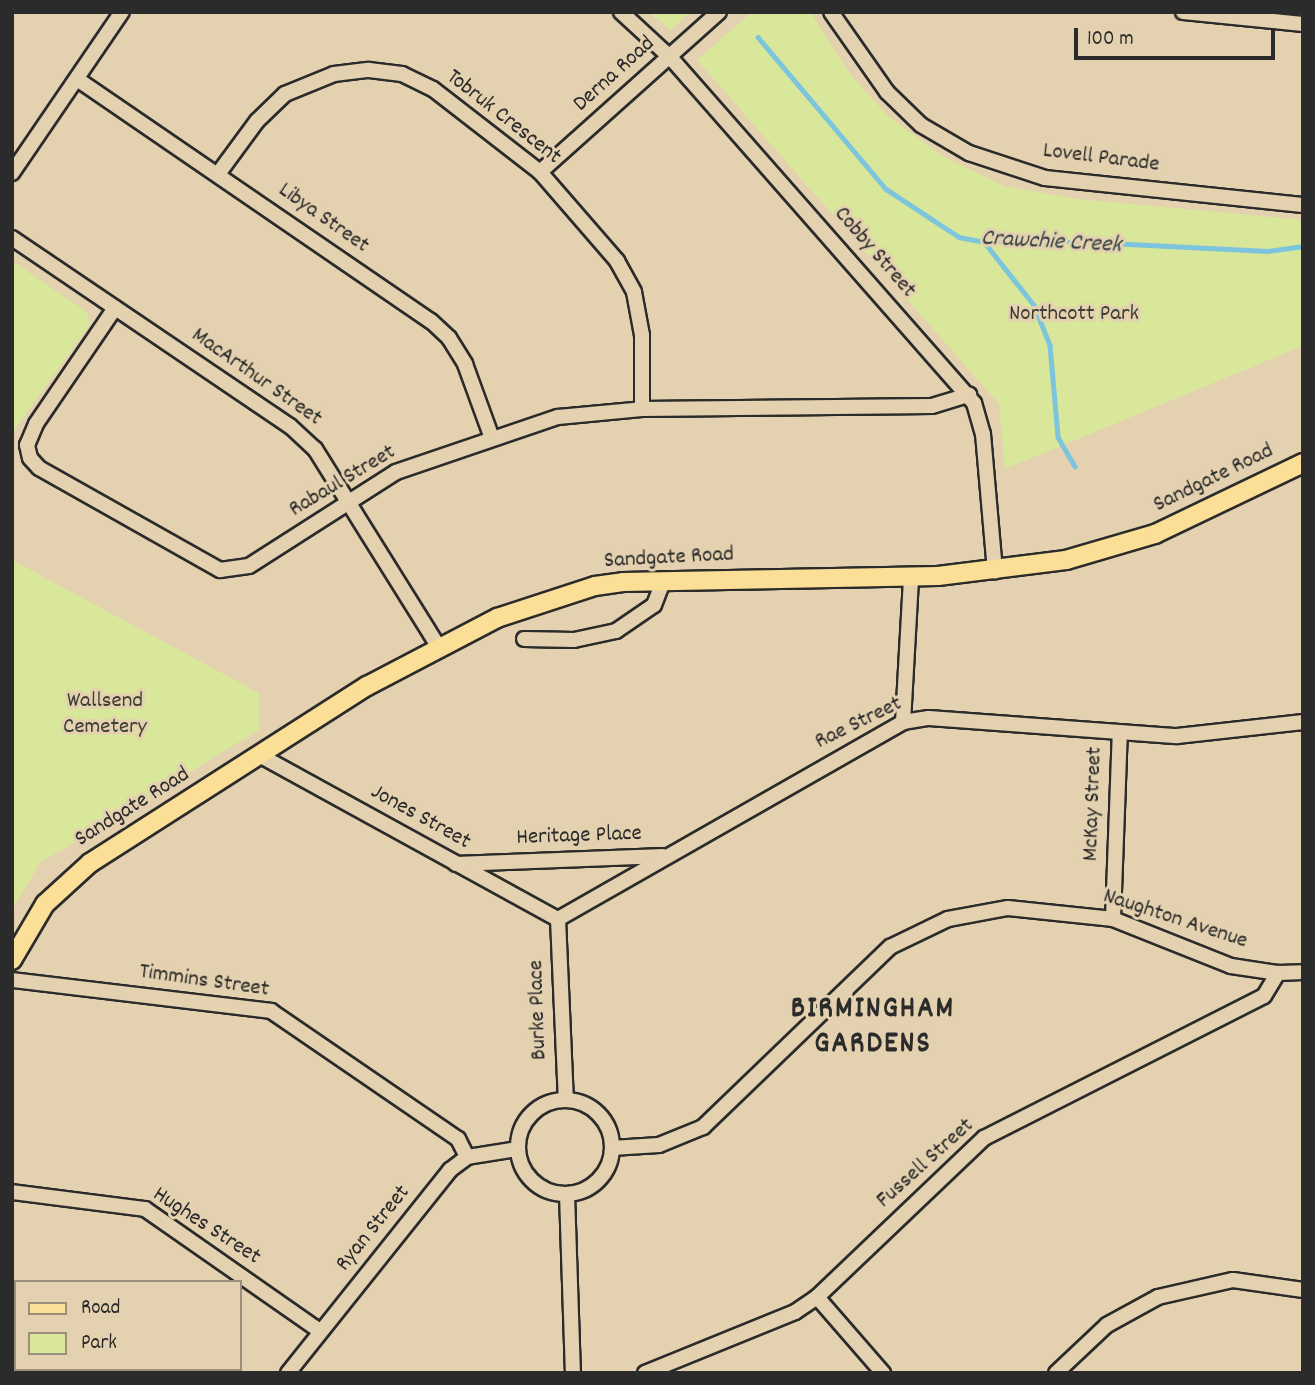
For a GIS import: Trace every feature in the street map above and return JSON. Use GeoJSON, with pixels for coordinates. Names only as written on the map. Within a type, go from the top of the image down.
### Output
{"type":"FeatureCollection","features":[{"type":"Feature","properties":{"kind":"main road","name":"Sandgate Road"},"geometry":{"type":"LineString","coordinates":[[12,960],[45,904],[72,876],[122,841],[261,756],[367,686],[438,646],[497,618],[584,589],[623,582],[912,577],[995,571],[1066,560],[1156,534],[1303,463]]}},
{"type":"Feature","properties":{"kind":"street"},"geometry":{"type":"LineString","coordinates":[[12,173],[122,12]]}},
{"type":"Feature","properties":{"kind":"street","name":"Cobby Street"},"geometry":{"type":"LineString","coordinates":[[621,12],[670,57],[969,395],[981,423],[995,571]]}},
{"type":"Feature","properties":{"kind":"street","name":"Derna Road"},"geometry":{"type":"LineString","coordinates":[[540,172],[719,12]]}},
{"type":"Feature","properties":{"kind":"street","name":"Lovell Parade"},"geometry":{"type":"LineString","coordinates":[[831,12],[887,92],[922,125],[969,153],[1045,178],[1303,205]]}},
{"type":"Feature","properties":{"kind":"street"},"geometry":{"type":"LineString","coordinates":[[1183,12],[1303,24]]}},
{"type":"Feature","properties":{"kind":"street","name":"Tobruk Crescent"},"geometry":{"type":"LineString","coordinates":[[218,174],[257,121],[285,94],[334,74],[369,70],[402,74],[433,89],[540,172],[617,261],[634,292],[642,335],[642,409]]}},
{"type":"Feature","properties":{"kind":"street","name":"Libya Street"},"geometry":{"type":"LineString","coordinates":[[77,79],[431,321],[449,338],[465,364],[492,438]]}},
{"type":"Feature","properties":{"kind":"street","name":"MacArthur Street"},"geometry":{"type":"LineString","coordinates":[[12,238],[290,426],[315,449],[438,646]]}},
{"type":"Feature","properties":{"kind":"street","name":"Rabaul Street"},"geometry":{"type":"LineString","coordinates":[[115,308],[36,424],[27,445],[30,458],[38,468],[220,570],[249,566],[396,472],[558,417],[642,409],[932,406],[969,395]]}},
{"type":"Feature","properties":{"kind":"street"},"geometry":{"type":"LineString","coordinates":[[903,722],[912,577]]}},
{"type":"Feature","properties":{"kind":"street"},"geometry":{"type":"LineString","coordinates":[[524,639],[574,640],[616,631],[654,605],[663,582]]}},
{"type":"Feature","properties":{"kind":"street","name":"Rae Street"},"geometry":{"type":"LineString","coordinates":[[558,919],[664,856],[903,722],[929,718],[1177,736],[1303,722]]}},
{"type":"Feature","properties":{"kind":"street","name":"McKay Street"},"geometry":{"type":"LineString","coordinates":[[1113,919],[1120,732]]}},
{"type":"Feature","properties":{"kind":"street","name":"Jones Street"},"geometry":{"type":"LineString","coordinates":[[261,756],[558,919]]}},
{"type":"Feature","properties":{"kind":"street","name":"Heritage Place"},"geometry":{"type":"LineString","coordinates":[[454,864],[664,856]]}},
{"type":"Feature","properties":{"kind":"street","name":"Naughton Avenue"},"geometry":{"type":"LineString","coordinates":[[612,1148],[659,1145],[703,1127],[890,947],[948,919],[1008,908],[1113,919],[1231,966],[1278,974],[1303,972]]}},
{"type":"Feature","properties":{"kind":"street","name":"Burke Place"},"geometry":{"type":"LineString","coordinates":[[558,919],[566,1100]]}},
{"type":"Feature","properties":{"kind":"street","name":"Fussell Street"},"geometry":{"type":"LineString","coordinates":[[645,1373],[772,1323],[817,1297],[984,1138],[1264,996],[1278,974]]}},
{"type":"Feature","properties":{"kind":"street","name":"Timmins Street"},"geometry":{"type":"LineString","coordinates":[[12,980],[271,1011],[458,1139],[467,1157]]}},
{"type":"Feature","properties":{"kind":"street"},"geometry":{"type":"LineString","coordinates":[[566,1100],[591,1108],[603,1119],[610,1132],[612,1148],[609,1162],[598,1179],[580,1191],[566,1194],[545,1189],[528,1176],[517,1149],[519,1135],[534,1110],[547,1103],[566,1100]]}},
{"type":"Feature","properties":{"kind":"street"},"geometry":{"type":"LineString","coordinates":[[467,1157],[517,1149]]}},
{"type":"Feature","properties":{"kind":"street","name":"Ryan Street"},"geometry":{"type":"LineString","coordinates":[[288,1373],[450,1171],[467,1157]]}},
{"type":"Feature","properties":{"kind":"street","name":"Hughes Street"},"geometry":{"type":"LineString","coordinates":[[12,1192],[145,1209],[320,1331]]}},
{"type":"Feature","properties":{"kind":"street"},"geometry":{"type":"LineString","coordinates":[[566,1194],[573,1373]]}},
{"type":"Feature","properties":{"kind":"street"},"geometry":{"type":"LineString","coordinates":[[1056,1373],[1107,1325],[1158,1297],[1233,1280],[1303,1290]]}},
{"type":"Feature","properties":{"kind":"street"},"geometry":{"type":"LineString","coordinates":[[817,1297],[883,1373]]}},
{"type":"Feature","properties":{"kind":"green space"},"geometry":{"type":"Polygon","coordinates":[[[649,12],[690,12],[671,30],[649,12]]]}},
{"type":"Feature","properties":{"kind":"green space","name":"Northcott Park"},"geometry":{"type":"Polygon","coordinates":[[[752,12],[810,12],[850,74],[887,115],[944,157],[1005,186],[1077,199],[1303,220],[1303,346],[1005,469],[999,404],[697,60],[752,12]]]}},
{"type":"Feature","properties":{"kind":"green space"},"geometry":{"type":"Polygon","coordinates":[[[12,261],[87,312],[90,324],[12,433],[12,261]]]}},
{"type":"Feature","properties":{"kind":"green space","name":"Wallsend Cemetery"},"geometry":{"type":"Polygon","coordinates":[[[12,560],[259,693],[259,730],[40,863],[12,910],[12,560]]]}},
{"type":"Feature","properties":{"kind":"waterway","name":"Crawchie Creek"},"geometry":{"type":"LineString","coordinates":[[758,37],[886,189],[959,237],[984,242],[1089,242],[1268,251],[1303,246]]}},
{"type":"Feature","properties":{"kind":"waterway"},"geometry":{"type":"LineString","coordinates":[[985,243],[1034,305],[1050,345],[1058,437],[1075,467]]}},
{"type":"Feature","properties":{"kind":"district","name":"BIRMINGHAM GARDENS"},"geometry":{"type":"Point","coordinates":[873,1028]}}]}
